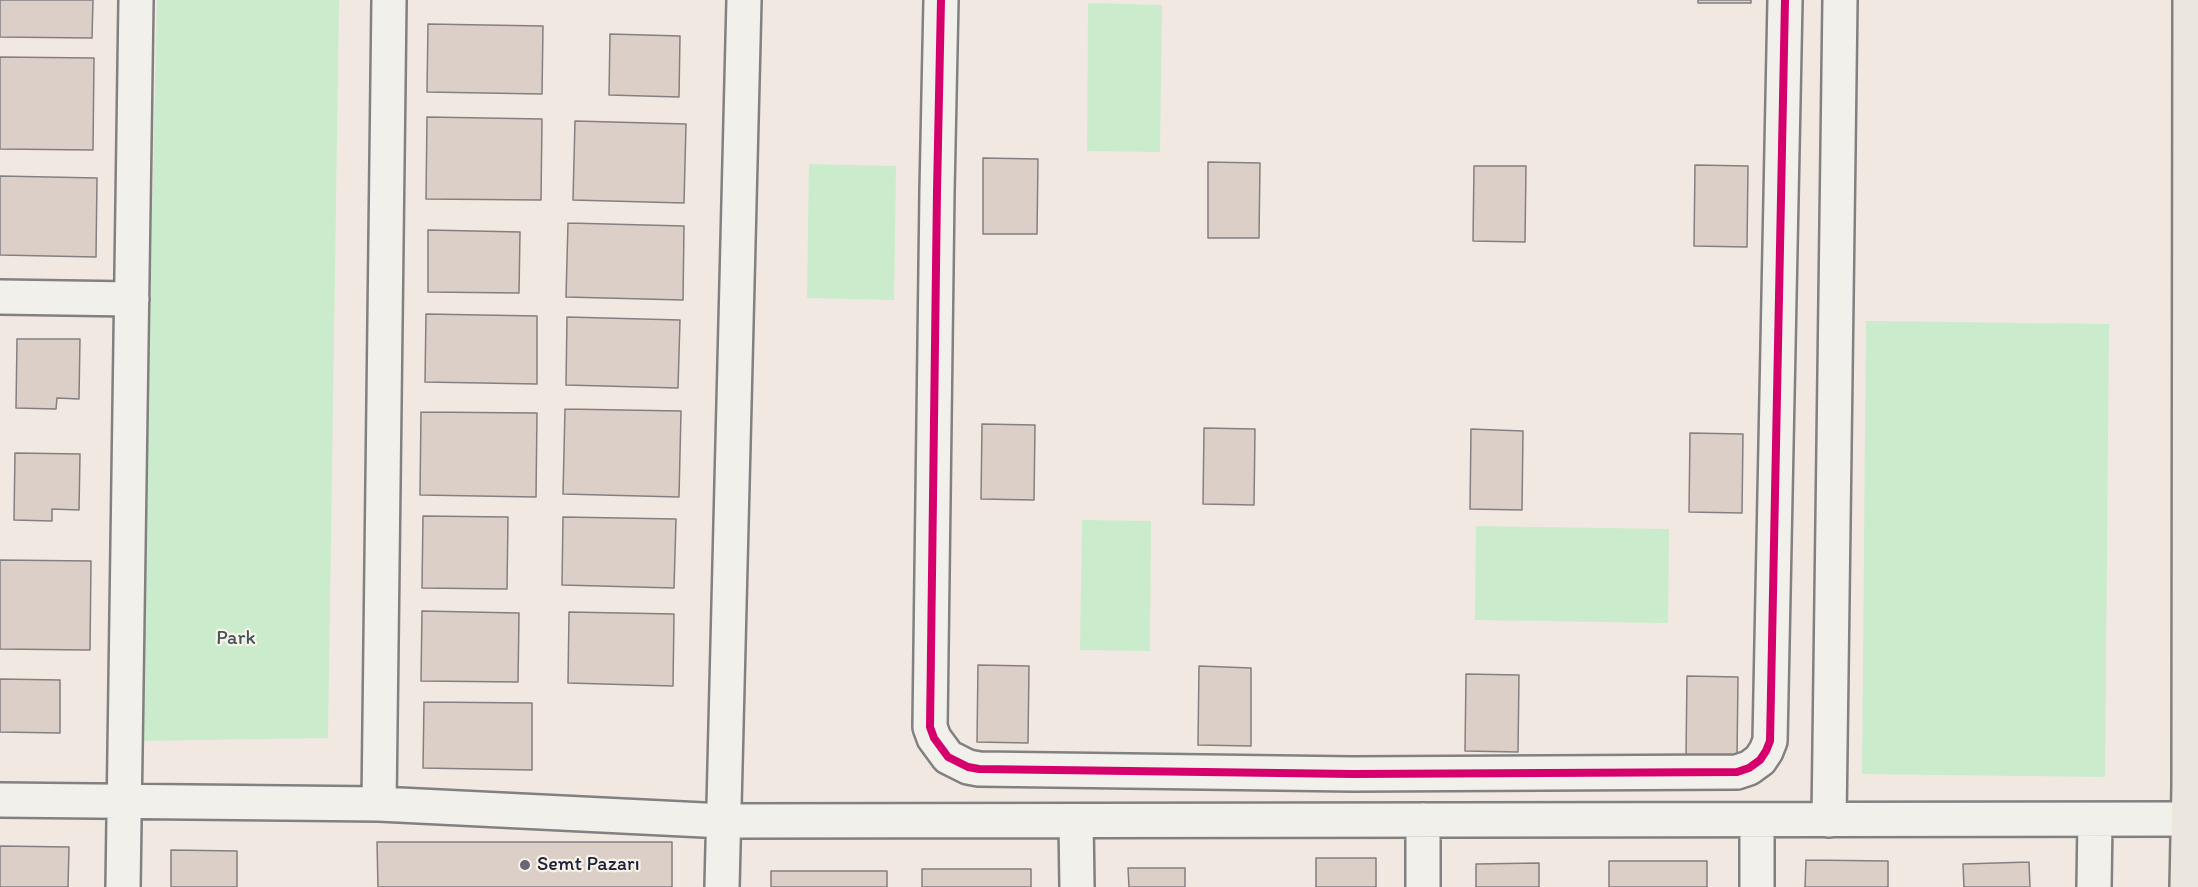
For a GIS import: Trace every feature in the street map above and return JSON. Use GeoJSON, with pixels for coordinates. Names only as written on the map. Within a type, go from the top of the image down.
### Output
{"type":"FeatureCollection","features":[{"type":"Feature","properties":{"kind":"main road"},"geometry":{"type":"LineString","coordinates":[[2187,887],[2190,0]]}},
{"type":"Feature","properties":{"kind":"street"},"geometry":{"type":"LineString","coordinates":[[123,887],[136,0]]}},
{"type":"Feature","properties":{"kind":"street"},"geometry":{"type":"LineString","coordinates":[[379,804],[389,0]]}},
{"type":"Feature","properties":{"kind":"street"},"geometry":{"type":"LineString","coordinates":[[722,887],[744,0]]}},
{"type":"Feature","properties":{"kind":"street"},"geometry":{"type":"LineString","coordinates":[[941,0],[930,727],[934,738],[948,756],[958,763],[979,770],[1365,774],[1737,772],[1749,768],[1760,760],[1766,751],[1770,741],[1785,0]]}},
{"type":"Feature","properties":{"kind":"street"},"geometry":{"type":"LineString","coordinates":[[1829,820],[1840,0]]}},
{"type":"Feature","properties":{"kind":"street"},"geometry":{"type":"LineString","coordinates":[[0,297],[132,299]]}},
{"type":"Feature","properties":{"kind":"street"},"geometry":{"type":"LineString","coordinates":[[0,800],[379,804],[724,821],[2188,819]]}},
{"type":"Feature","properties":{"kind":"street"},"geometry":{"type":"LineString","coordinates":[[1423,820],[1423,887]]}},
{"type":"Feature","properties":{"kind":"street"},"geometry":{"type":"LineString","coordinates":[[1757,820],[1757,887]]}},
{"type":"Feature","properties":{"kind":"street"},"geometry":{"type":"LineString","coordinates":[[2094,887],[2095,820]]}},
{"type":"Feature","properties":{"kind":"street"},"geometry":{"type":"LineString","coordinates":[[1076,821],[1077,887]]}},
{"type":"Feature","properties":{"kind":"green space","name":"Park"},"geometry":{"type":"Polygon","coordinates":[[[157,0],[339,0],[328,738],[140,741],[157,0]]]}},
{"type":"Feature","properties":{"kind":"green space"},"geometry":{"type":"Polygon","coordinates":[[[1088,3],[1162,5],[1160,152],[1087,151],[1088,3]]]}},
{"type":"Feature","properties":{"kind":"green space"},"geometry":{"type":"Polygon","coordinates":[[[809,164],[896,166],[894,300],[807,298],[809,164]]]}},
{"type":"Feature","properties":{"kind":"green space"},"geometry":{"type":"Polygon","coordinates":[[[1866,321],[2109,324],[2105,777],[1862,774],[1866,321]]]}},
{"type":"Feature","properties":{"kind":"green space"},"geometry":{"type":"Polygon","coordinates":[[[1082,520],[1151,521],[1150,651],[1080,650],[1082,520]]]}},
{"type":"Feature","properties":{"kind":"green space"},"geometry":{"type":"Polygon","coordinates":[[[1476,526],[1669,529],[1668,623],[1475,620],[1476,526]]]}},
{"type":"Feature","properties":{"kind":"building"},"geometry":{"type":"Polygon","coordinates":[[[0,0],[93,0],[92,38],[0,37],[0,0]]]}},
{"type":"Feature","properties":{"kind":"building"},"geometry":{"type":"Polygon","coordinates":[[[1698,0],[1751,0],[1751,3],[1698,3],[1698,0]]]}},
{"type":"Feature","properties":{"kind":"building"},"geometry":{"type":"Polygon","coordinates":[[[428,24],[543,26],[542,94],[427,92],[428,24]]]}},
{"type":"Feature","properties":{"kind":"building"},"geometry":{"type":"Polygon","coordinates":[[[610,34],[680,36],[679,97],[609,95],[610,34]]]}},
{"type":"Feature","properties":{"kind":"building"},"geometry":{"type":"Polygon","coordinates":[[[0,57],[94,58],[93,150],[0,149],[0,57]]]}},
{"type":"Feature","properties":{"kind":"building"},"geometry":{"type":"Polygon","coordinates":[[[427,117],[542,119],[541,200],[426,199],[427,117]]]}},
{"type":"Feature","properties":{"kind":"building"},"geometry":{"type":"Polygon","coordinates":[[[575,121],[686,124],[684,203],[573,200],[575,121]]]}},
{"type":"Feature","properties":{"kind":"building"},"geometry":{"type":"Polygon","coordinates":[[[983,158],[1038,159],[1037,234],[983,234],[983,158]]]}},
{"type":"Feature","properties":{"kind":"building"},"geometry":{"type":"Polygon","coordinates":[[[1208,162],[1260,163],[1259,238],[1208,238],[1208,162]]]}},
{"type":"Feature","properties":{"kind":"building"},"geometry":{"type":"Polygon","coordinates":[[[1695,165],[1748,166],[1747,247],[1694,246],[1695,165]]]}},
{"type":"Feature","properties":{"kind":"building"},"geometry":{"type":"Polygon","coordinates":[[[1474,166],[1526,166],[1525,242],[1473,241],[1474,166]]]}},
{"type":"Feature","properties":{"kind":"building"},"geometry":{"type":"Polygon","coordinates":[[[0,176],[97,178],[96,257],[0,255],[0,176]]]}},
{"type":"Feature","properties":{"kind":"building"},"geometry":{"type":"Polygon","coordinates":[[[568,223],[684,226],[683,300],[566,297],[568,223]]]}},
{"type":"Feature","properties":{"kind":"building"},"geometry":{"type":"Polygon","coordinates":[[[428,230],[520,232],[519,293],[428,292],[428,230]]]}},
{"type":"Feature","properties":{"kind":"building"},"geometry":{"type":"Polygon","coordinates":[[[426,314],[537,316],[537,384],[425,382],[426,314]]]}},
{"type":"Feature","properties":{"kind":"building"},"geometry":{"type":"Polygon","coordinates":[[[567,317],[680,320],[678,388],[566,385],[567,317]]]}},
{"type":"Feature","properties":{"kind":"building"},"geometry":{"type":"Polygon","coordinates":[[[17,339],[80,339],[79,399],[57,398],[56,409],[16,408],[17,339]]]}},
{"type":"Feature","properties":{"kind":"building"},"geometry":{"type":"Polygon","coordinates":[[[565,409],[681,411],[679,497],[563,494],[565,409]]]}},
{"type":"Feature","properties":{"kind":"building"},"geometry":{"type":"Polygon","coordinates":[[[421,412],[537,413],[536,497],[420,495],[421,412]]]}},
{"type":"Feature","properties":{"kind":"building"},"geometry":{"type":"Polygon","coordinates":[[[982,424],[1035,425],[1034,500],[981,499],[982,424]]]}},
{"type":"Feature","properties":{"kind":"building"},"geometry":{"type":"Polygon","coordinates":[[[1204,428],[1255,429],[1254,505],[1203,504],[1204,428]]]}},
{"type":"Feature","properties":{"kind":"building"},"geometry":{"type":"Polygon","coordinates":[[[1471,429],[1523,431],[1522,510],[1470,509],[1471,429]]]}},
{"type":"Feature","properties":{"kind":"building"},"geometry":{"type":"Polygon","coordinates":[[[1690,433],[1743,434],[1742,513],[1689,512],[1690,433]]]}},
{"type":"Feature","properties":{"kind":"building"},"geometry":{"type":"Polygon","coordinates":[[[15,453],[80,454],[79,510],[52,509],[52,521],[14,520],[15,453]]]}},
{"type":"Feature","properties":{"kind":"building"},"geometry":{"type":"Polygon","coordinates":[[[423,516],[508,517],[507,589],[422,588],[423,516]]]}},
{"type":"Feature","properties":{"kind":"building"},"geometry":{"type":"Polygon","coordinates":[[[563,517],[676,519],[674,588],[562,585],[563,517]]]}},
{"type":"Feature","properties":{"kind":"building"},"geometry":{"type":"Polygon","coordinates":[[[0,560],[91,561],[90,650],[0,649],[0,560]]]}},
{"type":"Feature","properties":{"kind":"building"},"geometry":{"type":"Polygon","coordinates":[[[422,611],[519,613],[518,682],[421,681],[422,611]]]}},
{"type":"Feature","properties":{"kind":"building"},"geometry":{"type":"Polygon","coordinates":[[[569,612],[674,614],[673,686],[568,683],[569,612]]]}},
{"type":"Feature","properties":{"kind":"building"},"geometry":{"type":"Polygon","coordinates":[[[978,665],[1029,666],[1028,743],[977,742],[978,665]]]}},
{"type":"Feature","properties":{"kind":"building"},"geometry":{"type":"Polygon","coordinates":[[[1199,666],[1251,668],[1251,746],[1198,745],[1199,666]]]}},
{"type":"Feature","properties":{"kind":"building"},"geometry":{"type":"Polygon","coordinates":[[[1466,674],[1519,675],[1518,752],[1465,751],[1466,674]]]}},
{"type":"Feature","properties":{"kind":"building"},"geometry":{"type":"Polygon","coordinates":[[[1687,676],[1738,677],[1737,756],[1686,756],[1687,676]]]}},
{"type":"Feature","properties":{"kind":"building"},"geometry":{"type":"Polygon","coordinates":[[[0,679],[60,680],[60,733],[0,732],[0,679]]]}},
{"type":"Feature","properties":{"kind":"building"},"geometry":{"type":"Polygon","coordinates":[[[424,702],[532,703],[532,770],[423,768],[424,702]]]}},
{"type":"Feature","properties":{"kind":"building","name":"Semt Pazarı"},"geometry":{"type":"Polygon","coordinates":[[[377,842],[672,842],[672,887],[378,887],[377,842]]]}},
{"type":"Feature","properties":{"kind":"building"},"geometry":{"type":"Polygon","coordinates":[[[0,846],[69,847],[68,887],[0,887],[0,846]]]}},
{"type":"Feature","properties":{"kind":"building"},"geometry":{"type":"Polygon","coordinates":[[[171,850],[237,851],[237,887],[171,887],[171,850]]]}},
{"type":"Feature","properties":{"kind":"building"},"geometry":{"type":"Polygon","coordinates":[[[1316,858],[1376,858],[1376,887],[1316,887],[1316,858]]]}},
{"type":"Feature","properties":{"kind":"building"},"geometry":{"type":"Polygon","coordinates":[[[1806,860],[1888,861],[1888,887],[1805,887],[1806,860]]]}},
{"type":"Feature","properties":{"kind":"building"},"geometry":{"type":"Polygon","coordinates":[[[1609,861],[1707,861],[1707,887],[1609,887],[1609,861]]]}},
{"type":"Feature","properties":{"kind":"building"},"geometry":{"type":"Polygon","coordinates":[[[2029,862],[2030,887],[1964,887],[1963,864],[2029,862]]]}},
{"type":"Feature","properties":{"kind":"building"},"geometry":{"type":"Polygon","coordinates":[[[1539,863],[1539,887],[1476,887],[1476,864],[1539,863]]]}},
{"type":"Feature","properties":{"kind":"building"},"geometry":{"type":"Polygon","coordinates":[[[1128,868],[1185,868],[1185,887],[1129,887],[1128,868]]]}},
{"type":"Feature","properties":{"kind":"building"},"geometry":{"type":"Polygon","coordinates":[[[922,869],[1031,869],[1031,887],[922,887],[922,869]]]}},
{"type":"Feature","properties":{"kind":"building"},"geometry":{"type":"Polygon","coordinates":[[[771,871],[887,871],[887,887],[771,887],[771,871]]]}},
{"type":"Feature","properties":{"kind":"cycle path"},"geometry":{"type":"LineString","coordinates":[[941,0],[930,727],[934,738],[948,757],[968,767],[979,769],[1353,774],[1737,772],[1749,768],[1760,760],[1766,751],[1770,741],[1785,0]]}},
{"type":"Feature","properties":{"kind":"place","name":"Semt Pazarı"},"geometry":{"type":"Point","coordinates":[525,865]}}]}
